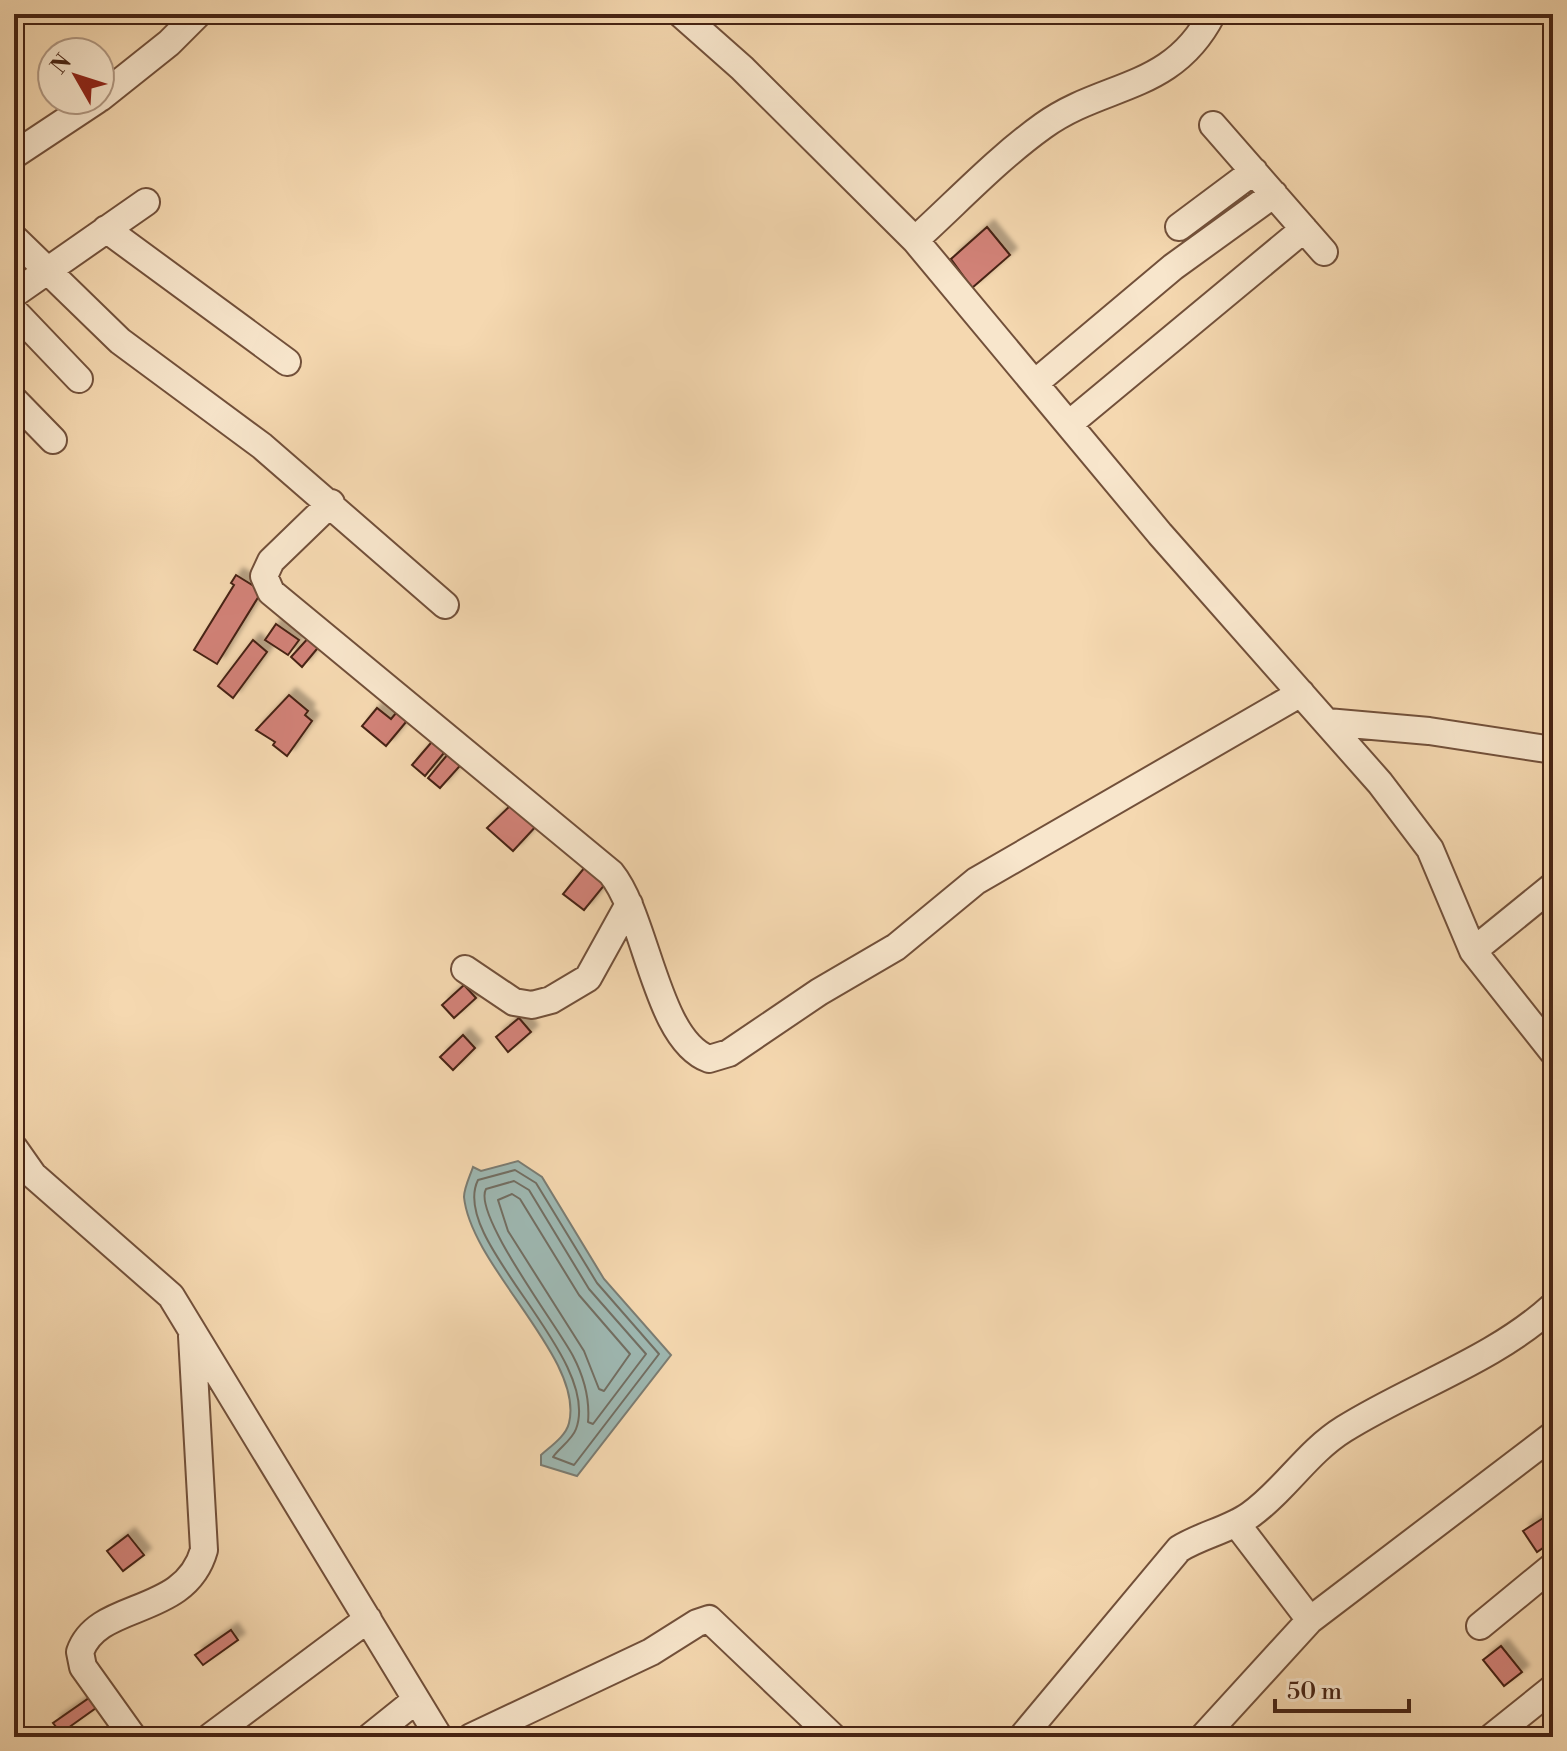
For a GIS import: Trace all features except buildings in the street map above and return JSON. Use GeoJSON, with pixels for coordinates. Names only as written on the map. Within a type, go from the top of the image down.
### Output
{"type":"FeatureCollection","features":[{"type":"Feature","properties":{"kind":"street"},"geometry":{"type":"LineString","coordinates":[[116,85],[169,43],[198,14]]}},
{"type":"Feature","properties":{"kind":"street"},"geometry":{"type":"LineString","coordinates":[[681,14],[753,79],[915,240],[1160,534],[1327,722],[1423,839],[1441,873],[1473,951],[1553,1052]]}},
{"type":"Feature","properties":{"kind":"street"},"geometry":{"type":"LineString","coordinates":[[915,240],[1044,125],[1161,70],[1195,41],[1212,14]]}},
{"type":"Feature","properties":{"kind":"street"},"geometry":{"type":"LineString","coordinates":[[14,155],[73,116]]}},
{"type":"Feature","properties":{"kind":"street"},"geometry":{"type":"LineString","coordinates":[[1213,125],[1324,252]]}},
{"type":"Feature","properties":{"kind":"street"},"geometry":{"type":"LineString","coordinates":[[1179,227],[1254,171]]}},
{"type":"Feature","properties":{"kind":"street"},"geometry":{"type":"LineString","coordinates":[[1035,383],[1173,267],[1274,194]]}},
{"type":"Feature","properties":{"kind":"street"},"geometry":{"type":"LineString","coordinates":[[14,294],[146,202]]}},
{"type":"Feature","properties":{"kind":"street"},"geometry":{"type":"LineString","coordinates":[[106,229],[287,362]]}},
{"type":"Feature","properties":{"kind":"street"},"geometry":{"type":"LineString","coordinates":[[1069,424],[1304,229]]}},
{"type":"Feature","properties":{"kind":"street"},"geometry":{"type":"LineString","coordinates":[[14,238],[120,341],[262,446],[445,605]]}},
{"type":"Feature","properties":{"kind":"street"},"geometry":{"type":"LineString","coordinates":[[14,311],[79,379]]}},
{"type":"Feature","properties":{"kind":"street"},"geometry":{"type":"LineString","coordinates":[[14,400],[53,440]]}},
{"type":"Feature","properties":{"kind":"street"},"geometry":{"type":"LineString","coordinates":[[331,503],[271,561],[264,576],[271,592],[596,859],[620,885],[659,994],[674,1021],[692,1050],[709,1059],[718,1059],[896,947],[976,881],[1301,693]]}},
{"type":"Feature","properties":{"kind":"street"},"geometry":{"type":"LineString","coordinates":[[1327,722],[1429,731],[1553,750]]}},
{"type":"Feature","properties":{"kind":"street"},"geometry":{"type":"LineString","coordinates":[[1473,951],[1553,886]]}},
{"type":"Feature","properties":{"kind":"street"},"geometry":{"type":"LineString","coordinates":[[465,969],[522,1005],[551,1000],[588,978],[629,904]]}},
{"type":"Feature","properties":{"kind":"street"},"geometry":{"type":"LineString","coordinates":[[14,1148],[33,1175],[162,1286],[192,1330],[439,1737]]}},
{"type":"Feature","properties":{"kind":"street"},"geometry":{"type":"LineString","coordinates":[[1022,1737],[1179,1549],[1201,1535],[1236,1523],[1258,1509],[1312,1453],[1343,1429],[1523,1330],[1553,1306]]}},
{"type":"Feature","properties":{"kind":"street"},"geometry":{"type":"LineString","coordinates":[[133,1737],[83,1667],[80,1652],[91,1634],[171,1594],[199,1569],[204,1550],[192,1330]]}},
{"type":"Feature","properties":{"kind":"street"},"geometry":{"type":"LineString","coordinates":[[1203,1737],[1310,1620],[1553,1435]]}},
{"type":"Feature","properties":{"kind":"street"},"geometry":{"type":"LineString","coordinates":[[1236,1523],[1310,1620]]}},
{"type":"Feature","properties":{"kind":"street"},"geometry":{"type":"LineString","coordinates":[[1480,1626],[1553,1566]]}},
{"type":"Feature","properties":{"kind":"street"},"geometry":{"type":"LineString","coordinates":[[210,1737],[368,1619]]}},
{"type":"Feature","properties":{"kind":"street"},"geometry":{"type":"LineString","coordinates":[[471,1737],[651,1652],[697,1623],[709,1619],[833,1737]]}},
{"type":"Feature","properties":{"kind":"street"},"geometry":{"type":"LineString","coordinates":[[1492,1737],[1553,1688]]}},
{"type":"Feature","properties":{"kind":"street"},"geometry":{"type":"LineString","coordinates":[[370,1737],[416,1700]]}},
{"type":"Feature","properties":{"kind":"water"},"geometry":{"type":"Polygon","coordinates":[[[518,1161],[542,1177],[604,1279],[671,1355],[577,1476],[541,1465],[541,1455],[567,1428],[569,1398],[545,1342],[486,1253],[471,1224],[464,1197],[473,1167],[481,1171],[518,1161]]]}}]}
